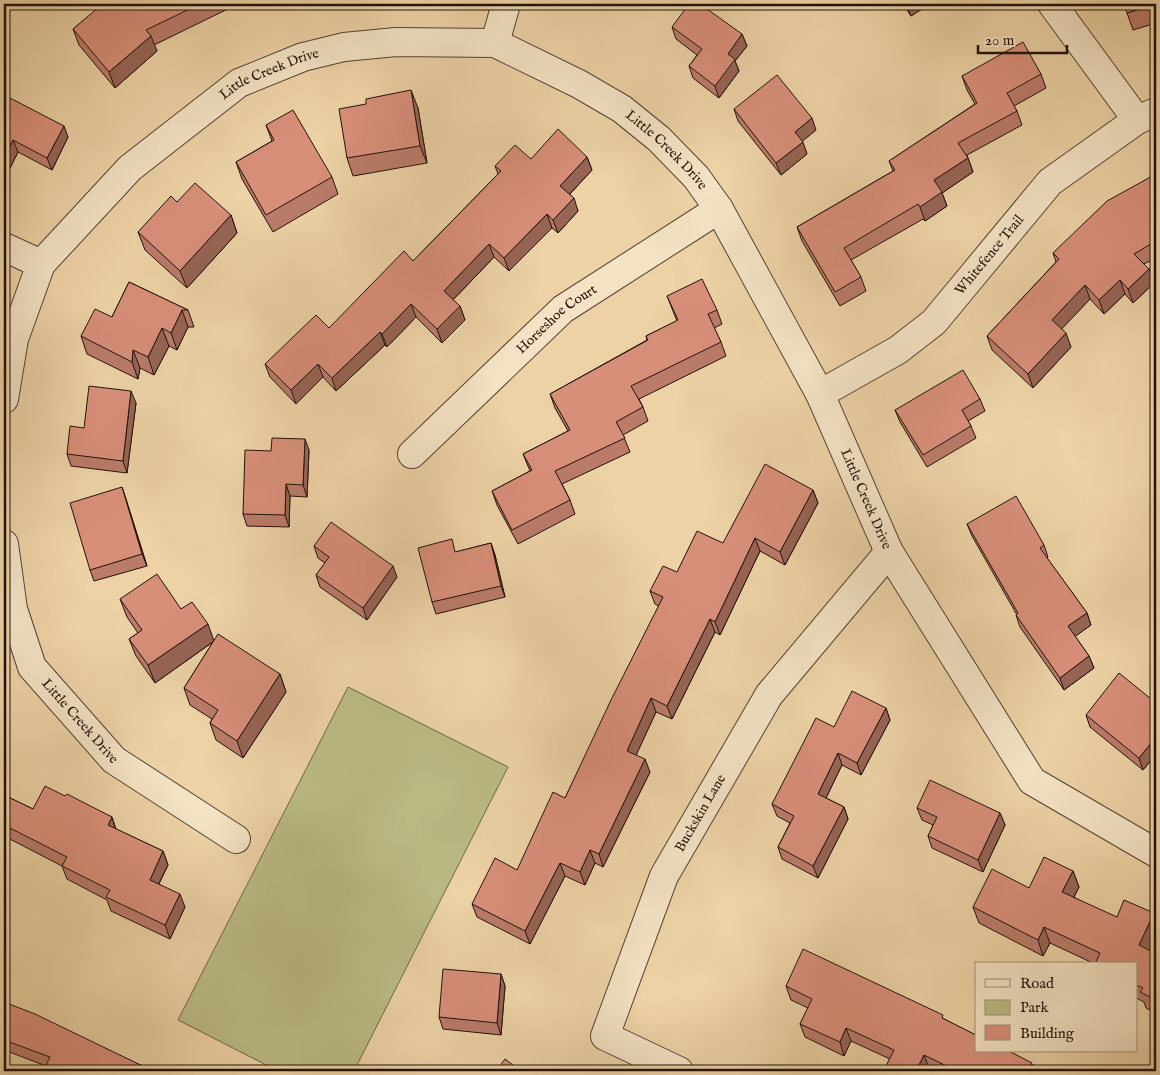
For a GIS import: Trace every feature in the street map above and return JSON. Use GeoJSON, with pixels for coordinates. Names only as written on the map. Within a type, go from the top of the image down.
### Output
{"type":"FeatureCollection","features":[{"type":"Feature","properties":{"kind":"street"},"geometry":{"type":"LineString","coordinates":[[496,43],[506,4]]}},
{"type":"Feature","properties":{"kind":"street"},"geometry":{"type":"LineString","coordinates":[[1052,4],[1147,116]]}},
{"type":"Feature","properties":{"kind":"street","name":"Little Creek Drive"},"geometry":{"type":"LineString","coordinates":[[4,400],[14,339],[42,264],[130,168],[239,83],[303,57],[344,47],[396,42],[496,43],[579,84],[622,109],[659,139],[690,170],[719,209],[820,394],[889,552],[1032,781],[1156,853]]}},
{"type":"Feature","properties":{"kind":"street","name":"Whitefence Trail"},"geometry":{"type":"LineString","coordinates":[[820,394],[898,350],[934,322],[1050,182],[1147,116]]}},
{"type":"Feature","properties":{"kind":"street","name":"Horseshoe Court"},"geometry":{"type":"LineString","coordinates":[[412,454],[563,309],[719,209]]}},
{"type":"Feature","properties":{"kind":"street"},"geometry":{"type":"LineString","coordinates":[[4,247],[42,264]]}},
{"type":"Feature","properties":{"kind":"street","name":"Little Creek Drive"},"geometry":{"type":"LineString","coordinates":[[4,544],[13,609],[32,668],[114,760],[236,840]]}},
{"type":"Feature","properties":{"kind":"street","name":"Buckskin Lane"},"geometry":{"type":"LineString","coordinates":[[679,1071],[606,1036],[664,876],[769,695],[889,552]]}},
{"type":"Feature","properties":{"kind":"green space"},"geometry":{"type":"Polygon","coordinates":[[[348,687],[508,767],[354,1071],[278,1071],[178,1020],[348,687]]]}},
{"type":"Feature","properties":{"kind":"building"},"geometry":{"type":"Polygon","coordinates":[[[96,4],[200,4],[146,30],[151,36],[109,72],[73,29],[99,7],[96,4]]]}},
{"type":"Feature","properties":{"kind":"building"},"geometry":{"type":"Polygon","coordinates":[[[689,4],[700,4],[742,34],[728,54],[735,59],[715,86],[689,66],[702,49],[672,27],[689,4]]]}},
{"type":"Feature","properties":{"kind":"building"},"geometry":{"type":"Polygon","coordinates":[[[1124,4],[1156,4],[1127,13],[1124,4]]]}},
{"type":"Feature","properties":{"kind":"building"},"geometry":{"type":"Polygon","coordinates":[[[1023,42],[1041,74],[1007,93],[1017,111],[958,143],[968,158],[934,180],[942,192],[920,207],[918,204],[844,248],[861,277],[835,292],[797,227],[895,170],[889,161],[977,103],[962,76],[1023,42]]]}},
{"type":"Feature","properties":{"kind":"building"},"geometry":{"type":"Polygon","coordinates":[[[777,75],[812,118],[795,132],[803,142],[776,163],[734,109],[777,75]]]}},
{"type":"Feature","properties":{"kind":"building"},"geometry":{"type":"Polygon","coordinates":[[[411,90],[420,146],[347,158],[339,109],[366,104],[366,99],[411,90]]]}},
{"type":"Feature","properties":{"kind":"building"},"geometry":{"type":"Polygon","coordinates":[[[10,98],[64,126],[47,158],[13,140],[4,158],[4,110],[10,98]]]}},
{"type":"Feature","properties":{"kind":"building"},"geometry":{"type":"Polygon","coordinates":[[[293,110],[332,177],[266,215],[236,162],[274,140],[266,125],[293,110]]]}},
{"type":"Feature","properties":{"kind":"building"},"geometry":{"type":"Polygon","coordinates":[[[558,129],[587,157],[560,186],[574,198],[553,220],[547,214],[504,258],[489,244],[444,291],[460,306],[437,329],[411,304],[382,334],[380,332],[332,378],[318,364],[291,390],[265,364],[316,315],[329,328],[404,251],[413,261],[501,171],[495,166],[515,145],[531,159],[558,129]]]}},
{"type":"Feature","properties":{"kind":"building"},"geometry":{"type":"Polygon","coordinates":[[[1156,174],[1156,241],[1134,254],[1149,269],[1128,289],[1120,280],[1099,300],[1085,285],[1052,320],[1066,333],[1028,374],[987,336],[1059,259],[1053,253],[1107,201],[1156,174]]]}},
{"type":"Feature","properties":{"kind":"building"},"geometry":{"type":"Polygon","coordinates":[[[195,183],[231,215],[180,271],[138,232],[171,196],[177,202],[195,183]]]}},
{"type":"Feature","properties":{"kind":"building"},"geometry":{"type":"Polygon","coordinates":[[[702,279],[717,310],[708,314],[721,342],[631,386],[643,407],[616,422],[625,438],[555,471],[570,500],[512,530],[492,491],[532,470],[523,454],[570,430],[550,394],[648,340],[646,336],[678,320],[667,296],[702,279]]]}},
{"type":"Feature","properties":{"kind":"building"},"geometry":{"type":"Polygon","coordinates":[[[129,282],[188,310],[182,310],[171,333],[162,328],[148,357],[133,350],[132,362],[81,336],[95,309],[112,317],[129,282]]]}},
{"type":"Feature","properties":{"kind":"building"},"geometry":{"type":"Polygon","coordinates":[[[963,370],[980,399],[962,410],[971,426],[923,455],[895,410],[963,370]]]}},
{"type":"Feature","properties":{"kind":"building"},"geometry":{"type":"Polygon","coordinates":[[[89,386],[131,391],[123,461],[67,454],[70,426],[84,428],[89,386]]]}},
{"type":"Feature","properties":{"kind":"building"},"geometry":{"type":"Polygon","coordinates":[[[1156,386],[1156,403],[1150,400],[1156,386]]]}},
{"type":"Feature","properties":{"kind":"building"},"geometry":{"type":"Polygon","coordinates":[[[272,438],[305,439],[303,485],[286,484],[285,515],[243,514],[245,450],[271,451],[272,438]]]}},
{"type":"Feature","properties":{"kind":"building"},"geometry":{"type":"Polygon","coordinates":[[[765,464],[813,490],[780,552],[755,538],[715,622],[710,619],[667,706],[651,698],[627,751],[645,759],[599,854],[590,850],[580,872],[560,863],[525,931],[472,904],[495,858],[517,870],[553,792],[565,798],[611,700],[663,597],[650,591],[663,566],[677,572],[697,531],[723,543],[765,464]]]}},
{"type":"Feature","properties":{"kind":"building"},"geometry":{"type":"Polygon","coordinates":[[[122,487],[142,554],[90,570],[70,503],[122,487]]]}},
{"type":"Feature","properties":{"kind":"building"},"geometry":{"type":"Polygon","coordinates":[[[1016,496],[1044,545],[1040,548],[1087,613],[1068,626],[1089,656],[1060,678],[1016,615],[1018,613],[967,524],[1016,496]]]}},
{"type":"Feature","properties":{"kind":"building"},"geometry":{"type":"Polygon","coordinates":[[[331,522],[393,566],[363,608],[316,575],[329,557],[314,546],[331,522]]]}},
{"type":"Feature","properties":{"kind":"building"},"geometry":{"type":"Polygon","coordinates":[[[452,539],[455,552],[491,543],[501,586],[432,602],[418,548],[452,539]]]}},
{"type":"Feature","properties":{"kind":"building"},"geometry":{"type":"Polygon","coordinates":[[[157,574],[181,609],[192,602],[208,624],[148,665],[129,639],[142,630],[120,599],[157,574]]]}},
{"type":"Feature","properties":{"kind":"building"},"geometry":{"type":"Polygon","coordinates":[[[218,634],[280,674],[237,741],[210,723],[218,710],[184,688],[218,634]]]}},
{"type":"Feature","properties":{"kind":"building"},"geometry":{"type":"Polygon","coordinates":[[[1119,673],[1156,703],[1156,737],[1139,758],[1086,715],[1119,673]]]}},
{"type":"Feature","properties":{"kind":"building"},"geometry":{"type":"Polygon","coordinates":[[[852,691],[886,708],[857,763],[838,753],[818,794],[844,807],[813,866],[778,847],[794,816],[772,804],[816,718],[834,727],[852,691]]]}},
{"type":"Feature","properties":{"kind":"building"},"geometry":{"type":"Polygon","coordinates":[[[930,780],[1000,813],[978,860],[928,836],[937,817],[917,808],[930,780]]]}},
{"type":"Feature","properties":{"kind":"building"},"geometry":{"type":"Polygon","coordinates":[[[45,786],[65,796],[67,794],[112,817],[108,825],[163,851],[150,880],[180,894],[165,925],[106,897],[110,890],[62,866],[67,857],[4,825],[4,795],[33,809],[45,786]]]}},
{"type":"Feature","properties":{"kind":"building"},"geometry":{"type":"Polygon","coordinates":[[[1044,857],[1073,871],[1062,892],[1117,917],[1124,900],[1154,913],[1139,945],[1156,954],[1156,1000],[1140,992],[1143,988],[1138,986],[1138,962],[1096,962],[1100,953],[1044,927],[1038,940],[973,907],[992,869],[1029,888],[1044,857]]]}},
{"type":"Feature","properties":{"kind":"building"},"geometry":{"type":"Polygon","coordinates":[[[803,949],[943,1015],[942,1018],[975,1034],[975,1052],[1011,1052],[1032,1063],[1031,1065],[1045,1071],[957,1071],[924,1055],[916,1071],[896,1071],[886,1066],[894,1050],[846,1028],[840,1042],[800,1024],[812,999],[786,986],[803,949]]]}},
{"type":"Feature","properties":{"kind":"building"},"geometry":{"type":"Polygon","coordinates":[[[443,969],[501,974],[497,1023],[439,1017],[443,969]]]}},
{"type":"Feature","properties":{"kind":"building"},"geometry":{"type":"Polygon","coordinates":[[[4,1002],[35,1014],[153,1071],[49,1071],[44,1069],[50,1057],[4,1040],[4,1002]]]}},
{"type":"Feature","properties":{"kind":"building"},"geometry":{"type":"Polygon","coordinates":[[[505,1059],[521,1071],[496,1071],[505,1059]]]}}]}
